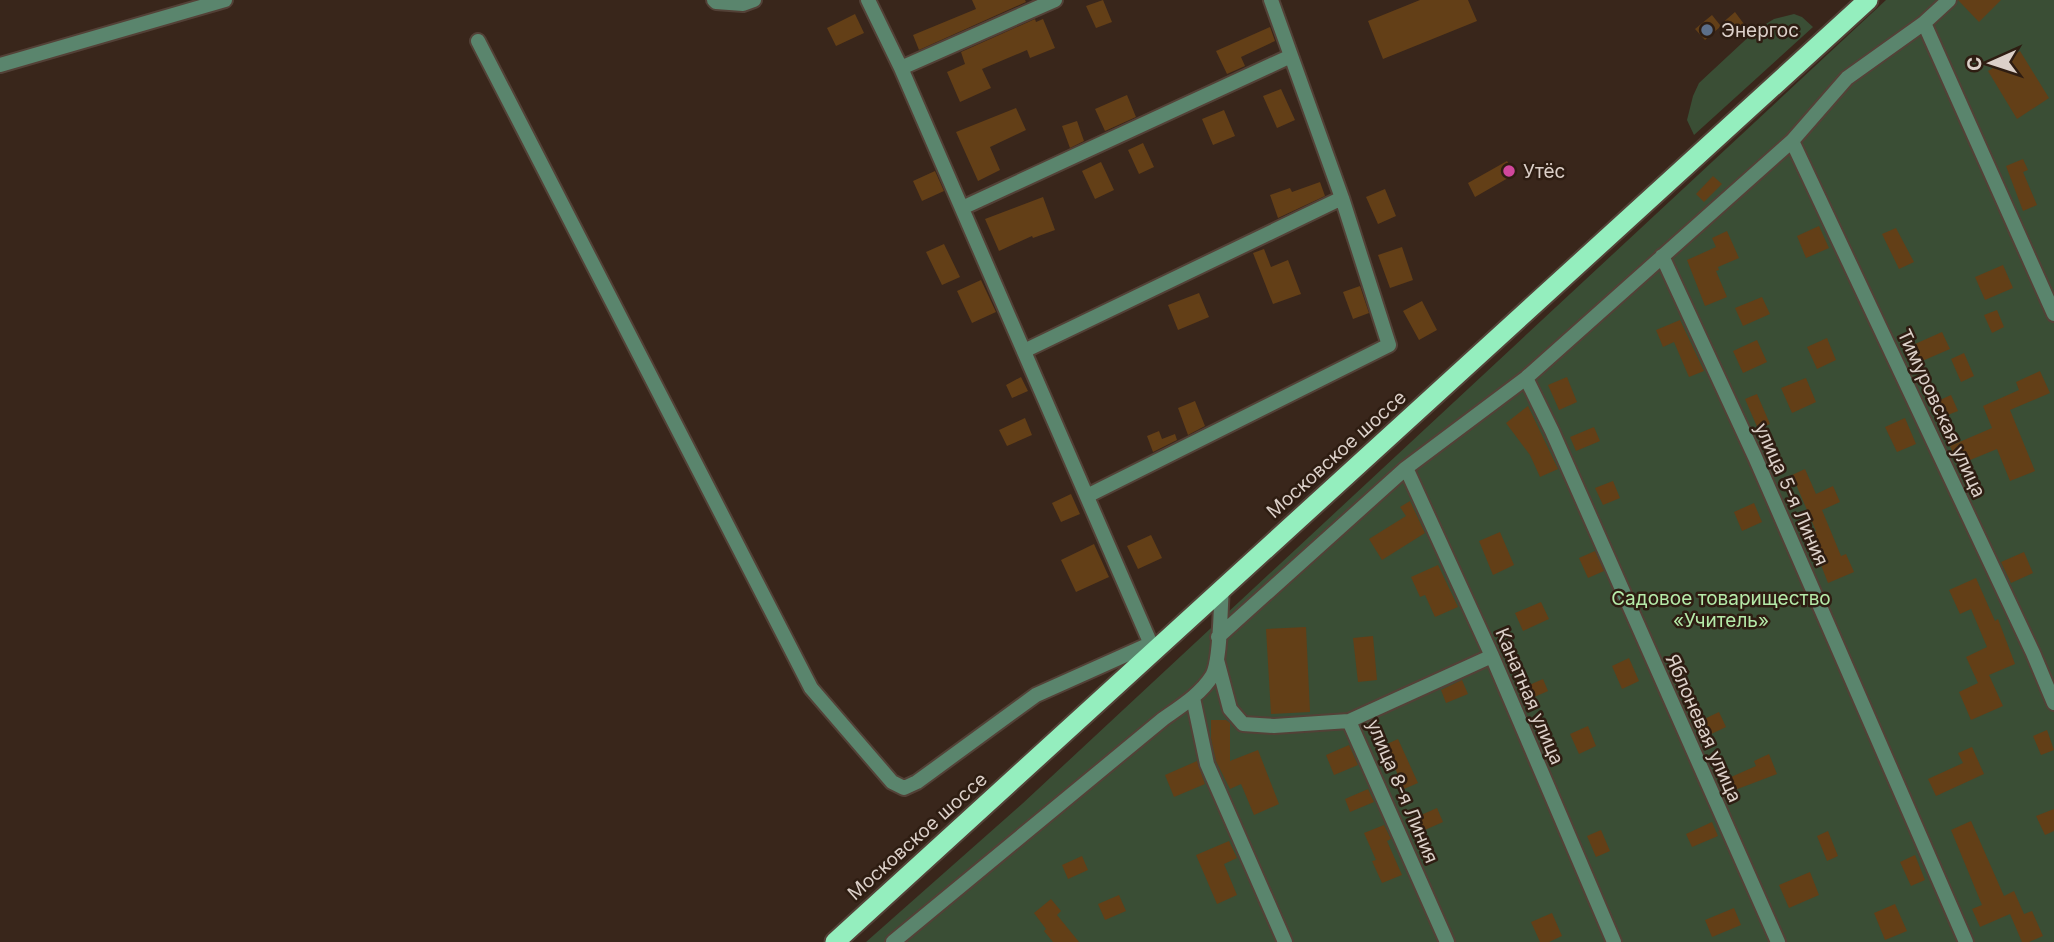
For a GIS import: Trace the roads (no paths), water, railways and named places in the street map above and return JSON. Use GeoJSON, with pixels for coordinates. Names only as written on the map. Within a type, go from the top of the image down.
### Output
{"type":"FeatureCollection","features":[{"type":"Feature","properties":{"kind":"highway","name":"Московское шоссе"},"geometry":{"type":"LineString","coordinates":[[835,942],[1152,647],[1222,589],[1868,0]]}},
{"type":"Feature","properties":{"kind":"street"},"geometry":{"type":"LineString","coordinates":[[0,65],[225,0]]}},
{"type":"Feature","properties":{"kind":"street"},"geometry":{"type":"LineString","coordinates":[[714,0],[743,4],[754,0]]}},
{"type":"Feature","properties":{"kind":"street"},"geometry":{"type":"LineString","coordinates":[[478,41],[811,688],[892,782],[904,788],[917,782],[1036,695],[1152,647],[901,68],[868,0]]}},
{"type":"Feature","properties":{"kind":"street"},"geometry":{"type":"LineString","coordinates":[[901,68],[1055,0]]}},
{"type":"Feature","properties":{"kind":"street"},"geometry":{"type":"LineString","coordinates":[[1087,496],[1389,345],[1342,198],[1270,0]]}},
{"type":"Feature","properties":{"kind":"street"},"geometry":{"type":"LineString","coordinates":[[1218,637],[1406,468],[1526,378],[1792,141],[1847,78],[1924,23],[1949,0]]}},
{"type":"Feature","properties":{"kind":"street"},"geometry":{"type":"LineString","coordinates":[[1924,23],[2054,314]]}},
{"type":"Feature","properties":{"kind":"street"},"geometry":{"type":"LineString","coordinates":[[962,208],[1291,56]]}},
{"type":"Feature","properties":{"kind":"street","name":"Тимуровская улица"},"geometry":{"type":"LineString","coordinates":[[1792,141],[2054,703]]}},
{"type":"Feature","properties":{"kind":"street"},"geometry":{"type":"LineString","coordinates":[[1024,351],[1342,198]]}},
{"type":"Feature","properties":{"kind":"street","name":"улица 5-я Линия"},"geometry":{"type":"LineString","coordinates":[[1662,256],[1755,457],[1966,942]]}},
{"type":"Feature","properties":{"kind":"street","name":"Яблоневая улица"},"geometry":{"type":"LineString","coordinates":[[1526,378],[1552,431],[1778,942]]}},
{"type":"Feature","properties":{"kind":"street","name":"Канатная улица"},"geometry":{"type":"LineString","coordinates":[[1406,468],[1492,656],[1614,942]]}},
{"type":"Feature","properties":{"kind":"street"},"geometry":{"type":"LineString","coordinates":[[893,942],[1163,719],[1193,698],[1213,675],[1217,659],[1222,589]]}},
{"type":"Feature","properties":{"kind":"street","name":"улица 8-я Линия"},"geometry":{"type":"LineString","coordinates":[[1447,942],[1349,721],[1492,656]]}},
{"type":"Feature","properties":{"kind":"street"},"geometry":{"type":"LineString","coordinates":[[1217,659],[1230,709],[1243,724],[1274,726],[1349,721]]}},
{"type":"Feature","properties":{"kind":"street"},"geometry":{"type":"LineString","coordinates":[[1193,698],[1207,764],[1285,942]]}},
{"type":"Feature","properties":{"kind":"place","name":"Энергос"},"geometry":{"type":"Point","coordinates":[1707,30]}},
{"type":"Feature","properties":{"kind":"place","name":"Утёс"},"geometry":{"type":"Point","coordinates":[1509,171]}},
{"type":"Feature","properties":{"kind":"park label","name":"Садовое товарищество «Учитель»"},"geometry":{"type":"Point","coordinates":[1721,609]}}]}
